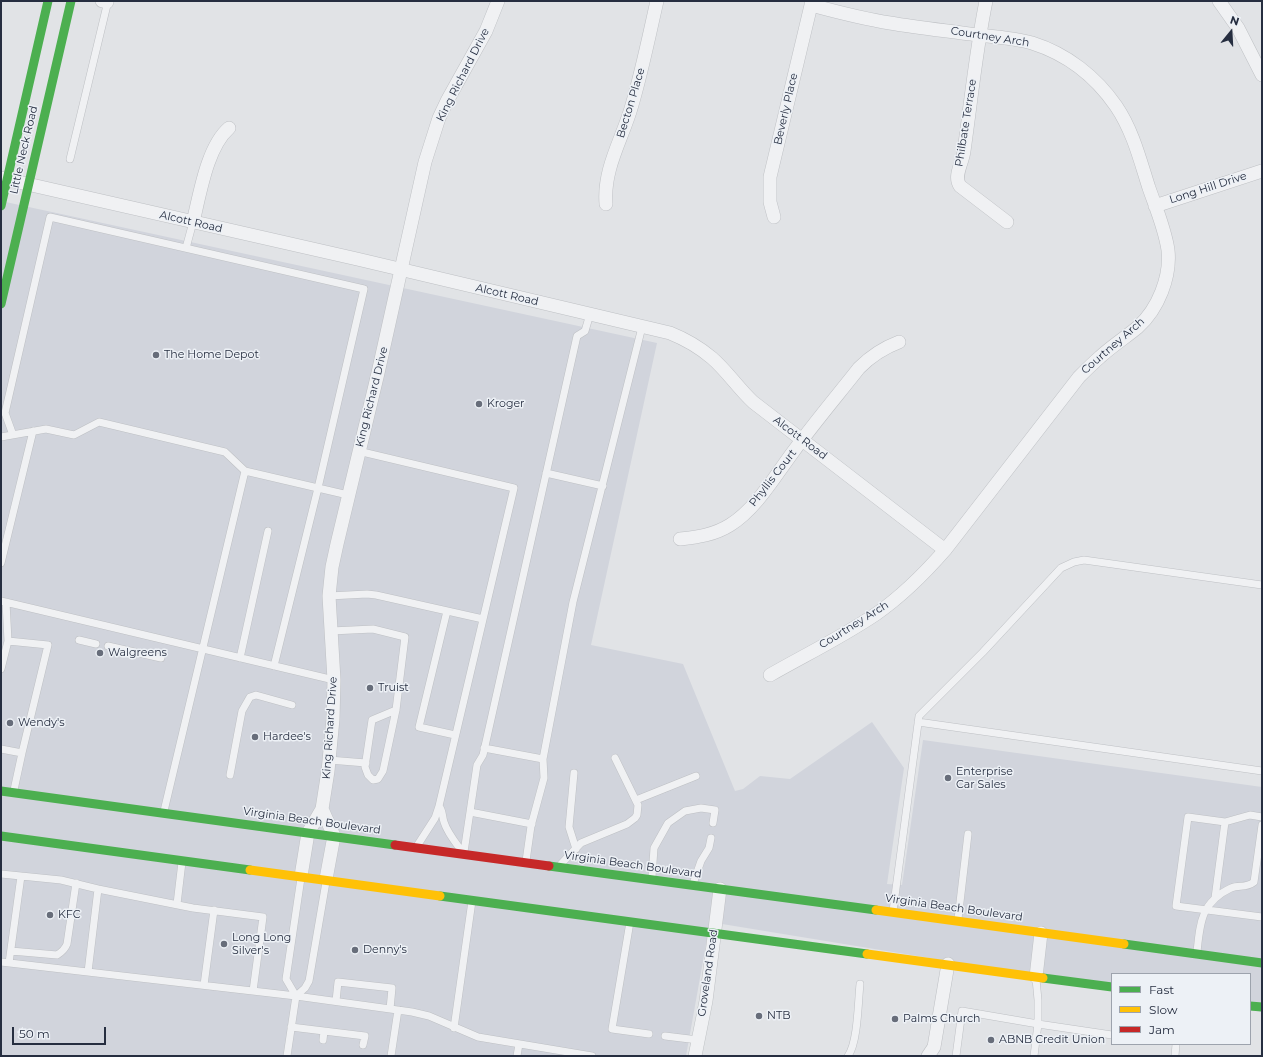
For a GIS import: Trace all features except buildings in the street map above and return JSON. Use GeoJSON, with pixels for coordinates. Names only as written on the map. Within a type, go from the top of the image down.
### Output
{"type":"FeatureCollection","features":[{"type":"Feature","properties":{"kind":"main road","name":"Little Neck Road"},"geometry":{"type":"LineString","coordinates":[[1,206],[4,179],[48,1]]}},
{"type":"Feature","properties":{"kind":"main road","name":"Little Neck Road"},"geometry":{"type":"LineString","coordinates":[[1,304],[71,1]]}},
{"type":"Feature","properties":{"kind":"main road","name":"Virginia Beach Boulevard"},"geometry":{"type":"LineString","coordinates":[[1,791],[1262,963]]}},
{"type":"Feature","properties":{"kind":"main road"},"geometry":{"type":"LineString","coordinates":[[1,836],[948,964],[1111,988]]}},
{"type":"Feature","properties":{"kind":"main road"},"geometry":{"type":"LineString","coordinates":[[1251,1006],[1262,1007]]}},
{"type":"Feature","properties":{"kind":"street","name":"King Richard Drive"},"geometry":{"type":"LineString","coordinates":[[308,833],[322,809],[329,760],[334,680],[329,596],[332,567],[358,451],[378,373],[425,162],[439,118],[486,31],[498,1]]}},
{"type":"Feature","properties":{"kind":"street","name":"Becton Place"},"geometry":{"type":"LineString","coordinates":[[606,204],[605,192],[608,174],[632,106],[644,62],[657,1]]}},
{"type":"Feature","properties":{"kind":"street","name":"Philbate Terrace"},"geometry":{"type":"LineString","coordinates":[[986,1],[964,154],[957,178],[960,186],[1007,222]]}},
{"type":"Feature","properties":{"kind":"street"},"geometry":{"type":"LineString","coordinates":[[1219,1],[1238,28],[1262,75]]}},
{"type":"Feature","properties":{"kind":"street","name":"Courtney Arch"},"geometry":{"type":"LineString","coordinates":[[770,675],[875,614],[900,595],[928,570],[1079,377],[1100,356],[1139,326],[1151,312],[1158,300],[1164,284],[1167,268],[1168,251],[1155,206],[1128,126],[1117,107],[1101,86],[1082,69],[1052,51],[1032,44],[1011,39],[891,24],[856,17],[812,3]]}},
{"type":"Feature","properties":{"kind":"street","name":"Beverly Place"},"geometry":{"type":"LineString","coordinates":[[774,217],[770,202],[770,177],[812,3]]}},
{"type":"Feature","properties":{"kind":"street"},"geometry":{"type":"LineString","coordinates":[[193,222],[211,154],[217,142],[229,128]]}},
{"type":"Feature","properties":{"kind":"street","name":"Long Hill Drive"},"geometry":{"type":"LineString","coordinates":[[1155,206],[1262,170]]}},
{"type":"Feature","properties":{"kind":"street","name":"Alcott Road"},"geometry":{"type":"LineString","coordinates":[[4,179],[670,333],[699,347],[714,359],[752,402],[945,550]]}},
{"type":"Feature","properties":{"kind":"street","name":"Phyllis Court"},"geometry":{"type":"LineString","coordinates":[[680,538],[700,537],[716,532],[730,525],[746,513],[859,368],[870,357],[884,348],[899,342]]}},
{"type":"Feature","properties":{"kind":"street"},"geometry":{"type":"LineString","coordinates":[[322,809],[334,836],[326,880]]}},
{"type":"Feature","properties":{"kind":"street"},"geometry":{"type":"LineString","coordinates":[[301,876],[308,833]]}},
{"type":"Feature","properties":{"kind":"street","name":"Groveland Road"},"geometry":{"type":"LineString","coordinates":[[695,1056],[706,1001],[720,889]]}},
{"type":"Feature","properties":{"kind":"street"},"geometry":{"type":"LineString","coordinates":[[1036,977],[1041,933]]}},
{"type":"Feature","properties":{"kind":"street"},"geometry":{"type":"LineString","coordinates":[[928,1056],[934,1047],[948,964]]}},
{"type":"Feature","properties":{"kind":"lane"},"geometry":{"type":"LineString","coordinates":[[70,159],[106,1]]}},
{"type":"Feature","properties":{"kind":"lane"},"geometry":{"type":"LineString","coordinates":[[13,435],[6,413],[50,217],[364,289],[318,488],[274,666]]}},
{"type":"Feature","properties":{"kind":"lane"},"geometry":{"type":"LineString","coordinates":[[186,248],[193,222]]}},
{"type":"Feature","properties":{"kind":"lane"},"geometry":{"type":"LineString","coordinates":[[463,854],[477,765],[483,755],[577,336],[585,331],[590,314]]}},
{"type":"Feature","properties":{"kind":"lane"},"geometry":{"type":"LineString","coordinates":[[526,862],[532,824],[544,778],[543,759],[573,602],[642,327]]}},
{"type":"Feature","properties":{"kind":"lane"},"geometry":{"type":"LineString","coordinates":[[1,437],[46,429],[74,435],[99,422],[225,452],[245,471],[348,495]]}},
{"type":"Feature","properties":{"kind":"lane"},"geometry":{"type":"LineString","coordinates":[[1,563],[32,431]]}},
{"type":"Feature","properties":{"kind":"lane"},"geometry":{"type":"LineString","coordinates":[[358,451],[514,488],[439,806],[432,823],[416,848]]}},
{"type":"Feature","properties":{"kind":"lane"},"geometry":{"type":"LineString","coordinates":[[163,813],[245,471]]}},
{"type":"Feature","properties":{"kind":"lane"},"geometry":{"type":"LineString","coordinates":[[546,473],[603,486]]}},
{"type":"Feature","properties":{"kind":"lane"},"geometry":{"type":"LineString","coordinates":[[240,658],[268,531]]}},
{"type":"Feature","properties":{"kind":"lane"},"geometry":{"type":"LineString","coordinates":[[893,912],[919,716],[983,652],[1061,568],[1068,564],[1084,560],[1262,585]]}},
{"type":"Feature","properties":{"kind":"lane"},"geometry":{"type":"LineString","coordinates":[[329,596],[367,594],[483,619]]}},
{"type":"Feature","properties":{"kind":"lane"},"geometry":{"type":"LineString","coordinates":[[1,669],[8,641],[4,602],[334,680]]}},
{"type":"Feature","properties":{"kind":"lane"},"geometry":{"type":"LineString","coordinates":[[447,611],[419,727],[455,735]]}},
{"type":"Feature","properties":{"kind":"lane"},"geometry":{"type":"LineString","coordinates":[[331,631],[373,630],[405,637],[396,710],[383,771],[378,780],[373,780],[365,767],[372,720],[396,710]]}},
{"type":"Feature","properties":{"kind":"lane"},"geometry":{"type":"LineString","coordinates":[[78,640],[96,644]]}},
{"type":"Feature","properties":{"kind":"lane"},"geometry":{"type":"LineString","coordinates":[[8,641],[48,645],[13,793]]}},
{"type":"Feature","properties":{"kind":"lane"},"geometry":{"type":"LineString","coordinates":[[108,646],[161,658]]}},
{"type":"Feature","properties":{"kind":"lane"},"geometry":{"type":"LineString","coordinates":[[230,775],[242,711],[250,697],[256,695],[292,704]]}},
{"type":"Feature","properties":{"kind":"lane"},"geometry":{"type":"LineString","coordinates":[[918,722],[1262,771]]}},
{"type":"Feature","properties":{"kind":"lane"},"geometry":{"type":"LineString","coordinates":[[484,748],[543,759]]}},
{"type":"Feature","properties":{"kind":"lane"},"geometry":{"type":"LineString","coordinates":[[1,749],[22,753]]}},
{"type":"Feature","properties":{"kind":"lane"},"geometry":{"type":"LineString","coordinates":[[558,867],[581,843],[627,824],[635,818],[638,811],[638,805],[615,758]]}},
{"type":"Feature","properties":{"kind":"lane"},"geometry":{"type":"LineString","coordinates":[[329,760],[366,763]]}},
{"type":"Feature","properties":{"kind":"lane"},"geometry":{"type":"LineString","coordinates":[[574,773],[569,827],[576,849]]}},
{"type":"Feature","properties":{"kind":"lane"},"geometry":{"type":"LineString","coordinates":[[636,800],[696,776]]}},
{"type":"Feature","properties":{"kind":"lane"},"geometry":{"type":"LineString","coordinates":[[439,806],[442,810],[444,822],[463,854]]}},
{"type":"Feature","properties":{"kind":"lane"},"geometry":{"type":"LineString","coordinates":[[652,880],[654,848],[668,823],[685,811],[701,808],[715,810],[713,823]]}},
{"type":"Feature","properties":{"kind":"lane"},"geometry":{"type":"LineString","coordinates":[[470,812],[532,824]]}},
{"type":"Feature","properties":{"kind":"lane"},"geometry":{"type":"LineString","coordinates":[[1262,817],[1250,814],[1225,822],[1188,818],[1176,906],[1262,917]]}},
{"type":"Feature","properties":{"kind":"lane"},"geometry":{"type":"LineString","coordinates":[[1215,898],[1225,822]]}},
{"type":"Feature","properties":{"kind":"lane"},"geometry":{"type":"LineString","coordinates":[[1197,954],[1200,925],[1205,910],[1215,898],[1232,887],[1249,886],[1254,882],[1262,825]]}},
{"type":"Feature","properties":{"kind":"lane"},"geometry":{"type":"LineString","coordinates":[[958,921],[968,834]]}},
{"type":"Feature","properties":{"kind":"lane"},"geometry":{"type":"LineString","coordinates":[[692,885],[712,838]]}},
{"type":"Feature","properties":{"kind":"lane"},"geometry":{"type":"LineString","coordinates":[[177,904],[182,860]]}},
{"type":"Feature","properties":{"kind":"lane"},"geometry":{"type":"LineString","coordinates":[[1,874],[61,880],[98,889],[177,904],[263,917],[253,991]]}},
{"type":"Feature","properties":{"kind":"lane"},"geometry":{"type":"LineString","coordinates":[[9,963],[21,876]]}},
{"type":"Feature","properties":{"kind":"lane"},"geometry":{"type":"LineString","coordinates":[[296,996],[286,979],[301,876]]}},
{"type":"Feature","properties":{"kind":"lane"},"geometry":{"type":"LineString","coordinates":[[287,1056],[296,996],[305,988],[309,981],[326,880]]}},
{"type":"Feature","properties":{"kind":"lane"},"geometry":{"type":"LineString","coordinates":[[11,950],[57,955],[66,948],[76,883]]}},
{"type":"Feature","properties":{"kind":"lane"},"geometry":{"type":"LineString","coordinates":[[88,972],[98,889]]}},
{"type":"Feature","properties":{"kind":"lane"},"geometry":{"type":"LineString","coordinates":[[454,1028],[472,900]]}},
{"type":"Feature","properties":{"kind":"lane"},"geometry":{"type":"LineString","coordinates":[[204,985],[214,910]]}},
{"type":"Feature","properties":{"kind":"lane"},"geometry":{"type":"LineString","coordinates":[[630,921],[612,1029],[649,1034]]}},
{"type":"Feature","properties":{"kind":"lane"},"geometry":{"type":"LineString","coordinates":[[1,962],[296,996],[412,1012],[428,1016],[478,1037],[592,1056]]}},
{"type":"Feature","properties":{"kind":"lane"},"geometry":{"type":"LineString","coordinates":[[1034,1056],[1038,1024],[1036,977]]}},
{"type":"Feature","properties":{"kind":"lane"},"geometry":{"type":"LineString","coordinates":[[336,1001],[338,982],[392,988],[390,1009]]}},
{"type":"Feature","properties":{"kind":"lane"},"geometry":{"type":"LineString","coordinates":[[848,1056],[851,1052],[854,1039],[860,984]]}},
{"type":"Feature","properties":{"kind":"lane"},"geometry":{"type":"LineString","coordinates":[[391,1056],[398,1010]]}},
{"type":"Feature","properties":{"kind":"lane"},"geometry":{"type":"LineString","coordinates":[[956,1056],[962,1011],[1038,1024],[1111,1034]]}},
{"type":"Feature","properties":{"kind":"lane"},"geometry":{"type":"LineString","coordinates":[[291,1027],[365,1036],[363,1046]]}},
{"type":"Feature","properties":{"kind":"lane"},"geometry":{"type":"LineString","coordinates":[[323,1040],[324,1031]]}},
{"type":"Feature","properties":{"kind":"lane"},"geometry":{"type":"LineString","coordinates":[[665,1036],[698,1040]]}},
{"type":"Feature","properties":{"kind":"lane"},"geometry":{"type":"LineString","coordinates":[[517,1056],[519,1044]]}},
{"type":"Feature","properties":{"kind":"lane"},"geometry":{"type":"LineString","coordinates":[[1175,1056],[1176,1045]]}},
{"type":"Feature","properties":{"kind":"shaded area"},"geometry":{"type":"Polygon","coordinates":[[[1,201],[657,343],[591,645],[683,664],[735,791],[743,789],[760,776],[790,779],[872,722],[904,768],[887,884],[902,885],[923,740],[1262,787],[1262,1012],[1251,1010],[1251,973],[1111,973],[1111,988],[710,922],[686,1056],[1,1056],[1,201]]]}},
{"type":"Feature","properties":{"kind":"traffic: fast"},"geometry":{"type":"LineString","coordinates":[[1,206],[48,1]]}},
{"type":"Feature","properties":{"kind":"traffic: fast"},"geometry":{"type":"LineString","coordinates":[[1,304],[71,1]]}},
{"type":"Feature","properties":{"kind":"traffic: fast"},"geometry":{"type":"LineString","coordinates":[[1,791],[395,845]]}},
{"type":"Feature","properties":{"kind":"traffic: fast"},"geometry":{"type":"LineString","coordinates":[[1,836],[250,870]]}},
{"type":"Feature","properties":{"kind":"traffic: fast"},"geometry":{"type":"LineString","coordinates":[[549,866],[876,910]]}},
{"type":"Feature","properties":{"kind":"traffic: fast"},"geometry":{"type":"LineString","coordinates":[[440,896],[867,954]]}},
{"type":"Feature","properties":{"kind":"traffic: fast"},"geometry":{"type":"LineString","coordinates":[[1124,944],[1262,963]]}},
{"type":"Feature","properties":{"kind":"traffic: fast"},"geometry":{"type":"LineString","coordinates":[[1043,978],[1111,987]]}},
{"type":"Feature","properties":{"kind":"traffic: fast"},"geometry":{"type":"LineString","coordinates":[[1251,1006],[1262,1007]]}},
{"type":"Feature","properties":{"kind":"traffic: slow"},"geometry":{"type":"LineString","coordinates":[[250,870],[440,896]]}},
{"type":"Feature","properties":{"kind":"traffic: slow"},"geometry":{"type":"LineString","coordinates":[[876,910],[1124,944]]}},
{"type":"Feature","properties":{"kind":"traffic: slow"},"geometry":{"type":"LineString","coordinates":[[867,954],[1043,978]]}},
{"type":"Feature","properties":{"kind":"traffic: jam"},"geometry":{"type":"LineString","coordinates":[[395,845],[549,866]]}},
{"type":"Feature","properties":{"kind":"place","name":"The Home Depot"},"geometry":{"type":"Point","coordinates":[156,355]}},
{"type":"Feature","properties":{"kind":"place","name":"Kroger"},"geometry":{"type":"Point","coordinates":[479,404]}},
{"type":"Feature","properties":{"kind":"place","name":"Walgreens"},"geometry":{"type":"Point","coordinates":[100,653]}},
{"type":"Feature","properties":{"kind":"place","name":"Truist"},"geometry":{"type":"Point","coordinates":[370,688]}},
{"type":"Feature","properties":{"kind":"place","name":"Wendy's"},"geometry":{"type":"Point","coordinates":[10,723]}},
{"type":"Feature","properties":{"kind":"place","name":"Hardee's"},"geometry":{"type":"Point","coordinates":[255,737]}},
{"type":"Feature","properties":{"kind":"place","name":"Enterprise Car Sales"},"geometry":{"type":"Point","coordinates":[948,778]}},
{"type":"Feature","properties":{"kind":"place","name":"KFC"},"geometry":{"type":"Point","coordinates":[50,915]}},
{"type":"Feature","properties":{"kind":"place","name":"Long Long Silver's"},"geometry":{"type":"Point","coordinates":[224,944]}},
{"type":"Feature","properties":{"kind":"place","name":"Denny's"},"geometry":{"type":"Point","coordinates":[355,950]}},
{"type":"Feature","properties":{"kind":"place","name":"NTB"},"geometry":{"type":"Point","coordinates":[759,1016]}},
{"type":"Feature","properties":{"kind":"place","name":"Palms Church"},"geometry":{"type":"Point","coordinates":[895,1019]}},
{"type":"Feature","properties":{"kind":"place","name":"ABNB Credit Union"},"geometry":{"type":"Point","coordinates":[991,1040]}}]}
